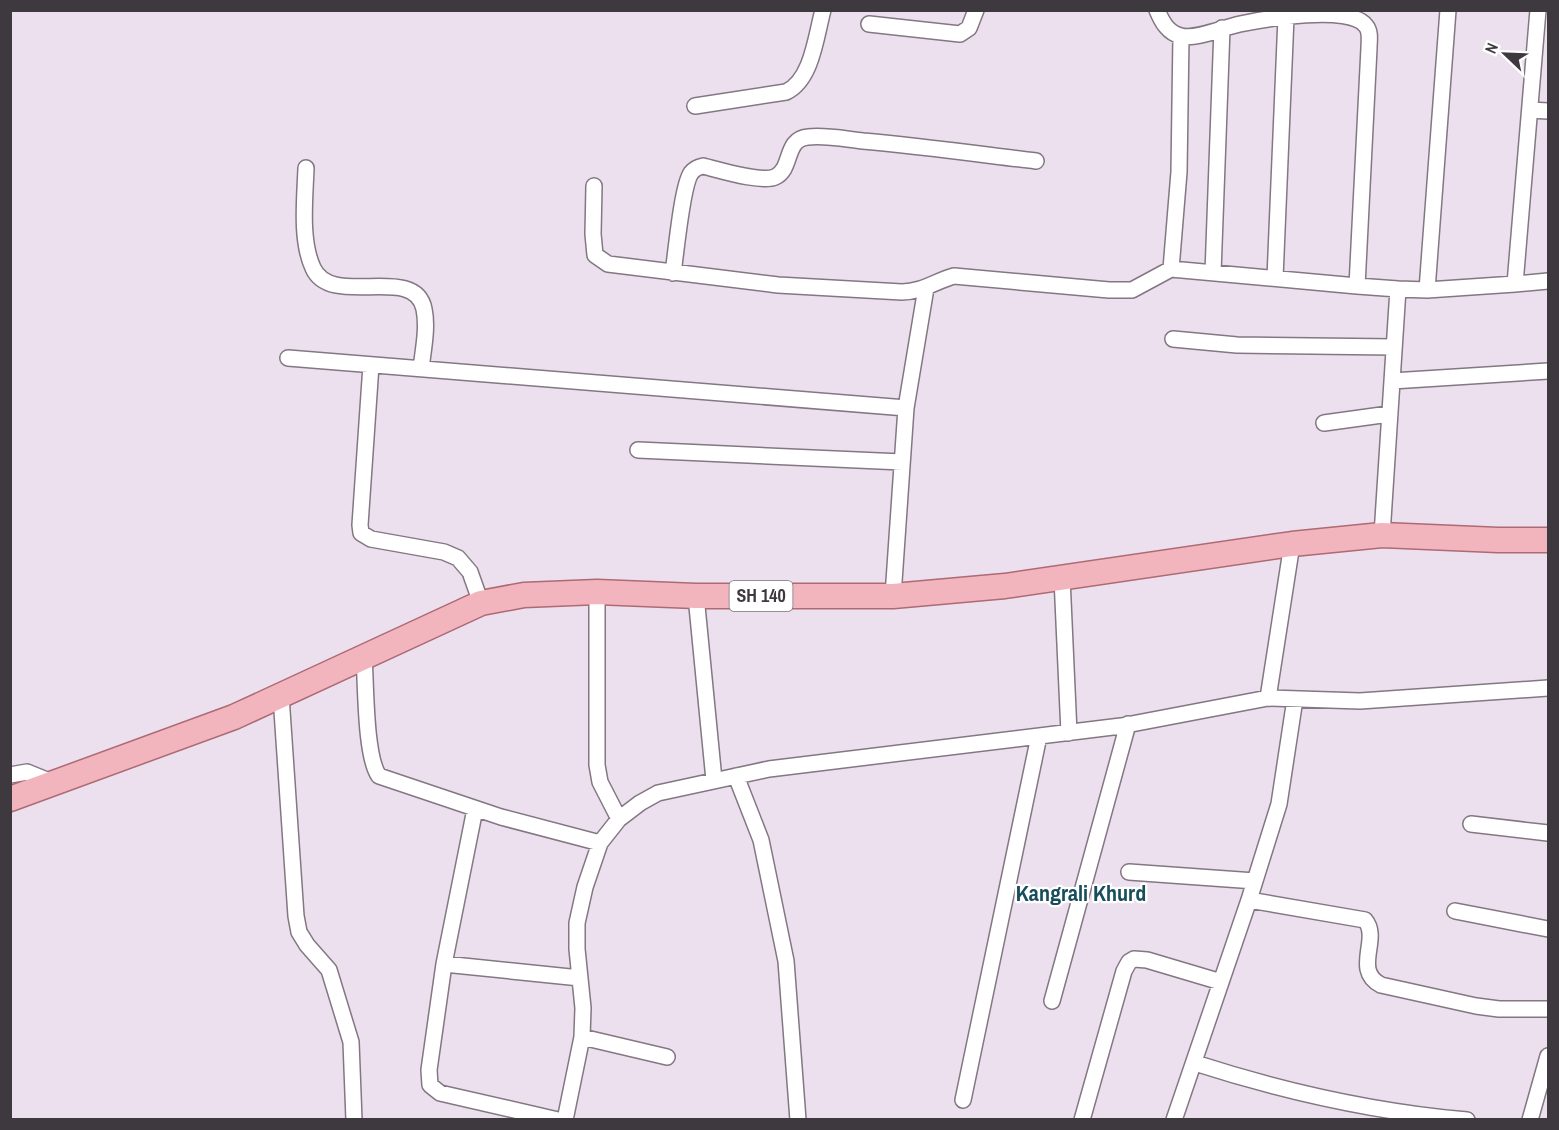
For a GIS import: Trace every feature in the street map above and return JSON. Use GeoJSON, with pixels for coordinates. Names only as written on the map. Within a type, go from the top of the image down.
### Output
{"type":"FeatureCollection","features":[{"type":"Feature","properties":{"kind":"main road","name":"SH 140"},"geometry":{"type":"LineString","coordinates":[[10,799],[234,717],[481,603],[524,595],[597,592],[696,596],[893,596],[1005,586],[1292,544],[1382,535],[1548,540]]}},
{"type":"Feature","properties":{"kind":"street"},"geometry":{"type":"LineString","coordinates":[[695,106],[732,102],[792,89],[798,84],[807,68],[823,10]]}},
{"type":"Feature","properties":{"kind":"street"},"geometry":{"type":"LineString","coordinates":[[869,24],[960,34],[969,28],[976,10]]}},
{"type":"Feature","properties":{"kind":"street"},"geometry":{"type":"LineString","coordinates":[[1157,10],[1169,30],[1181,36],[1193,36],[1222,28],[1301,14],[1347,16],[1360,21],[1368,18],[1369,48],[1357,286]]}},
{"type":"Feature","properties":{"kind":"street"},"geometry":{"type":"LineString","coordinates":[[1427,290],[1448,10]]}},
{"type":"Feature","properties":{"kind":"street"},"geometry":{"type":"LineString","coordinates":[[1515,284],[1538,10]]}},
{"type":"Feature","properties":{"kind":"street"},"geometry":{"type":"LineString","coordinates":[[1275,278],[1286,17]]}},
{"type":"Feature","properties":{"kind":"street"},"geometry":{"type":"LineString","coordinates":[[1213,273],[1222,28]]}},
{"type":"Feature","properties":{"kind":"street"},"geometry":{"type":"LineString","coordinates":[[1171,269],[1179,172],[1181,36]]}},
{"type":"Feature","properties":{"kind":"street"},"geometry":{"type":"LineString","coordinates":[[1530,110],[1548,111]]}},
{"type":"Feature","properties":{"kind":"street"},"geometry":{"type":"LineString","coordinates":[[672,273],[687,185],[692,172],[703,166],[760,178],[774,178],[784,169],[790,148],[795,142],[809,136],[890,143],[1036,161]]}},
{"type":"Feature","properties":{"kind":"street"},"geometry":{"type":"LineString","coordinates":[[306,168],[305,224],[313,269],[321,279],[331,285],[394,287],[410,291],[418,298],[424,306],[426,320],[421,369]]}},
{"type":"Feature","properties":{"kind":"street"},"geometry":{"type":"LineString","coordinates":[[594,186],[593,234],[596,255],[608,264],[778,285],[914,292],[954,276],[1108,290],[1132,290],[1171,269],[1398,290],[1548,281]]}},
{"type":"Feature","properties":{"kind":"street"},"geometry":{"type":"LineString","coordinates":[[893,596],[906,408],[926,288]]}},
{"type":"Feature","properties":{"kind":"street"},"geometry":{"type":"LineString","coordinates":[[1382,535],[1398,290]]}},
{"type":"Feature","properties":{"kind":"street"},"geometry":{"type":"LineString","coordinates":[[1173,339],[1237,345],[1394,346]]}},
{"type":"Feature","properties":{"kind":"street"},"geometry":{"type":"LineString","coordinates":[[288,358],[906,408]]}},
{"type":"Feature","properties":{"kind":"street"},"geometry":{"type":"LineString","coordinates":[[371,365],[361,533],[370,539],[444,552],[458,558],[470,572],[481,603]]}},
{"type":"Feature","properties":{"kind":"street"},"geometry":{"type":"LineString","coordinates":[[1392,381],[1548,371]]}},
{"type":"Feature","properties":{"kind":"street"},"geometry":{"type":"LineString","coordinates":[[1324,423],[1389,414]]}},
{"type":"Feature","properties":{"kind":"street"},"geometry":{"type":"LineString","coordinates":[[638,450],[902,462]]}},
{"type":"Feature","properties":{"kind":"street"},"geometry":{"type":"LineString","coordinates":[[1268,698],[1292,544]]}},
{"type":"Feature","properties":{"kind":"street"},"geometry":{"type":"LineString","coordinates":[[1062,578],[1069,733]]}},
{"type":"Feature","properties":{"kind":"street"},"geometry":{"type":"LineString","coordinates":[[597,592],[597,765],[600,782],[619,819]]}},
{"type":"Feature","properties":{"kind":"street"},"geometry":{"type":"LineString","coordinates":[[696,596],[714,780]]}},
{"type":"Feature","properties":{"kind":"street"},"geometry":{"type":"LineString","coordinates":[[364,657],[370,745],[375,770],[380,776],[475,809],[600,843]]}},
{"type":"Feature","properties":{"kind":"street"},"geometry":{"type":"LineString","coordinates":[[565,1119],[582,1037],[583,1008],[577,949],[577,923],[585,887],[600,843],[619,819],[658,793],[769,769],[845,758],[1069,733],[1268,698],[1360,701],[1548,688]]}},
{"type":"Feature","properties":{"kind":"street"},"geometry":{"type":"LineString","coordinates":[[280,696],[296,916],[299,932],[307,945],[329,969],[351,1042],[354,1119]]}},
{"type":"Feature","properties":{"kind":"street"},"geometry":{"type":"LineString","coordinates":[[1174,1119],[1182,1092],[1195,1063],[1279,804],[1295,699]]}},
{"type":"Feature","properties":{"kind":"street"},"geometry":{"type":"LineString","coordinates":[[1052,1001],[1128,724]]}},
{"type":"Feature","properties":{"kind":"street"},"geometry":{"type":"LineString","coordinates":[[963,1100],[1039,736]]}},
{"type":"Feature","properties":{"kind":"street"},"geometry":{"type":"LineString","coordinates":[[10,775],[27,772],[54,783]]}},
{"type":"Feature","properties":{"kind":"street"},"geometry":{"type":"LineString","coordinates":[[736,776],[761,840],[786,961],[798,1119]]}},
{"type":"Feature","properties":{"kind":"street"},"geometry":{"type":"LineString","coordinates":[[475,809],[444,964],[429,1070],[430,1085],[440,1093],[558,1119]]}},
{"type":"Feature","properties":{"kind":"street"},"geometry":{"type":"LineString","coordinates":[[1470,825],[1548,833]]}},
{"type":"Feature","properties":{"kind":"street"},"geometry":{"type":"LineString","coordinates":[[1129,872],[1255,881]]}},
{"type":"Feature","properties":{"kind":"street"},"geometry":{"type":"LineString","coordinates":[[1249,900],[1365,920],[1369,925],[1370,934],[1368,972],[1373,981],[1381,985],[1476,1006],[1498,1009],[1548,1009]]}},
{"type":"Feature","properties":{"kind":"street"},"geometry":{"type":"LineString","coordinates":[[1455,911],[1548,929]]}},
{"type":"Feature","properties":{"kind":"street"},"geometry":{"type":"LineString","coordinates":[[1082,1119],[1124,971],[1129,962],[1134,959],[1147,960],[1221,982]]}},
{"type":"Feature","properties":{"kind":"street"},"geometry":{"type":"LineString","coordinates":[[444,964],[580,978]]}},
{"type":"Feature","properties":{"kind":"street"},"geometry":{"type":"LineString","coordinates":[[582,1037],[667,1057]]}},
{"type":"Feature","properties":{"kind":"street"},"geometry":{"type":"LineString","coordinates":[[1530,1119],[1548,1056]]}},
{"type":"Feature","properties":{"kind":"street"},"geometry":{"type":"LineString","coordinates":[[1195,1063],[1250,1081],[1331,1099],[1420,1116],[1467,1119]]}},
{"type":"Feature","properties":{"kind":"district","name":"Kangrali Khurd"},"geometry":{"type":"Point","coordinates":[1081,893]}}]}
